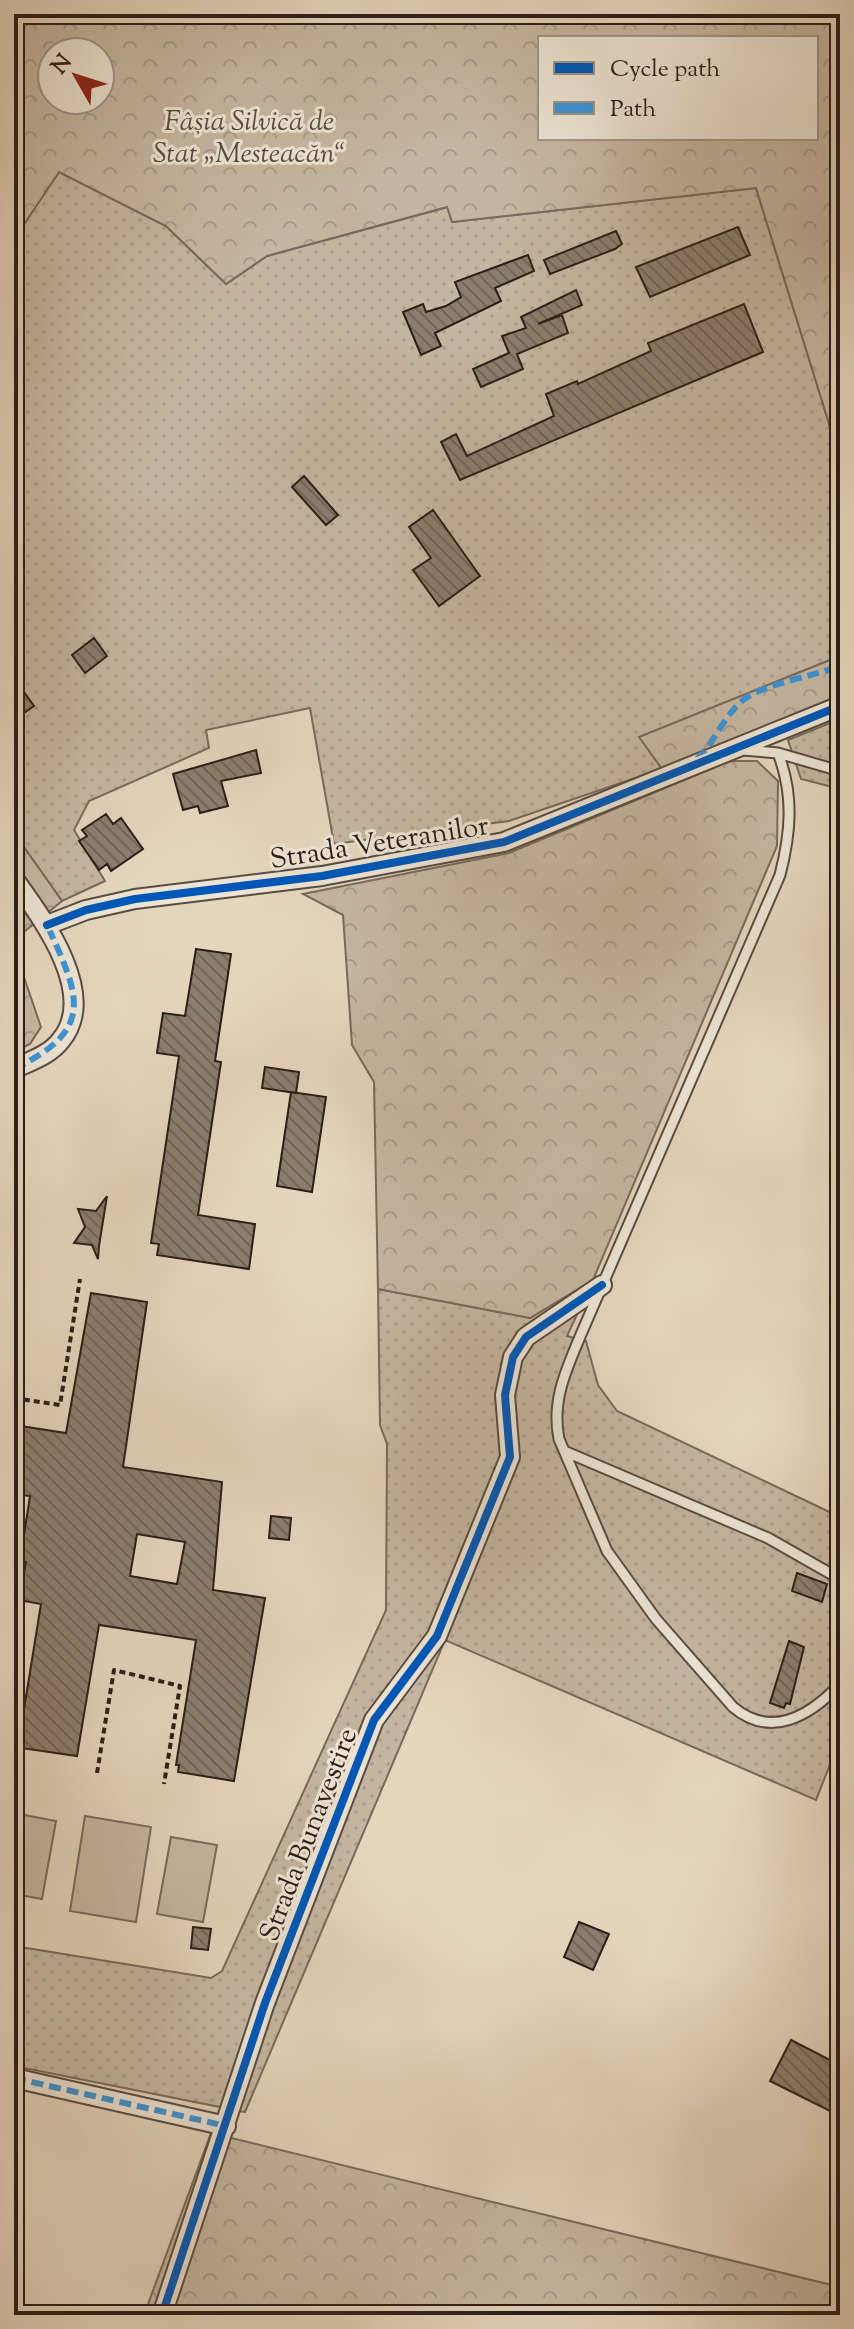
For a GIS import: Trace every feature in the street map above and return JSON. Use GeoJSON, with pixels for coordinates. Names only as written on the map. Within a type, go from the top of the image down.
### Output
{"type":"FeatureCollection","features":[{"type":"Feature","properties":{"kind":"street","name":"Strada Veteranilor"},"geometry":{"type":"LineString","coordinates":[[47,925],[86,910],[135,899],[322,876],[504,842],[840,706]]}},
{"type":"Feature","properties":{"kind":"street"},"geometry":{"type":"LineString","coordinates":[[14,879],[47,925],[73,990],[75,1010],[61,1041],[46,1053],[14,1069]]}},
{"type":"Feature","properties":{"kind":"street","name":"Strada Bunavestire"},"geometry":{"type":"LineString","coordinates":[[162,2315],[265,2003],[374,1720],[437,1636],[510,1457],[505,1395],[513,1357],[526,1337],[602,1285]]}},
{"type":"Feature","properties":{"kind":"street"},"geometry":{"type":"LineString","coordinates":[[14,2078],[226,2126]]}},
{"type":"Feature","properties":{"kind":"lane"},"geometry":{"type":"LineString","coordinates":[[733,748],[778,753],[840,771]]}},
{"type":"Feature","properties":{"kind":"lane"},"geometry":{"type":"LineString","coordinates":[[778,753],[791,804],[780,875],[602,1285],[556,1403],[555,1422],[564,1451],[607,1551],[656,1619],[733,1707],[748,1720],[766,1724],[783,1722],[827,1698],[840,1684]]}},
{"type":"Feature","properties":{"kind":"lane"},"geometry":{"type":"LineString","coordinates":[[564,1451],[768,1538],[840,1579]]}},
{"type":"Feature","properties":{"kind":"path"},"geometry":{"type":"LineString","coordinates":[[14,1398],[60,1405],[80,1279]]}},
{"type":"Feature","properties":{"kind":"path"},"geometry":{"type":"LineString","coordinates":[[97,1773],[114,1670],[180,1686],[164,1784]]}},
{"type":"Feature","properties":{"kind":"green space","name":"Fâșia Silvică de Stat „Mesteacăn“"},"geometry":{"type":"Polygon","coordinates":[[[14,14],[840,14],[840,459],[756,188],[452,222],[447,207],[267,256],[226,284],[166,226],[59,172],[15,238],[14,14]]]}},
{"type":"Feature","properties":{"kind":"green space"},"geometry":{"type":"Polygon","coordinates":[[[59,172],[166,226],[226,284],[267,256],[448,207],[453,222],[756,188],[840,459],[840,656],[640,737],[662,769],[509,821],[334,844],[310,708],[206,730],[209,748],[89,801],[74,830],[105,881],[62,901],[14,833],[14,237],[59,172]]]}},
{"type":"Feature","properties":{"kind":"green space"},"geometry":{"type":"Polygon","coordinates":[[[840,656],[840,696],[662,769],[639,737],[840,656]]]}},
{"type":"Feature","properties":{"kind":"green space"},"geometry":{"type":"Polygon","coordinates":[[[840,719],[840,789],[801,779],[788,740],[840,719]]]}},
{"type":"Feature","properties":{"kind":"green space"},"geometry":{"type":"Polygon","coordinates":[[[730,761],[757,761],[778,781],[777,846],[593,1280],[530,1318],[378,1289],[374,1082],[352,1045],[343,915],[303,894],[509,853],[730,761]]]}},
{"type":"Feature","properties":{"kind":"green space"},"geometry":{"type":"Polygon","coordinates":[[[14,833],[62,901],[14,940],[14,833]]]}},
{"type":"Feature","properties":{"kind":"green space"},"geometry":{"type":"Polygon","coordinates":[[[14,948],[41,1027],[30,1044],[14,1052],[14,948]]]}},
{"type":"Feature","properties":{"kind":"green space"},"geometry":{"type":"Polygon","coordinates":[[[593,1280],[567,1336],[586,1341],[598,1385],[617,1411],[840,1517],[840,1739],[816,1800],[445,1640],[245,2112],[14,2066],[14,1946],[211,1978],[222,1971],[386,1610],[387,1444],[380,1425],[378,1289],[530,1318],[593,1280]]]}},
{"type":"Feature","properties":{"kind":"green space"},"geometry":{"type":"Polygon","coordinates":[[[19,1814],[56,1821],[42,1899],[14,1894],[14,1841],[19,1814]]]}},
{"type":"Feature","properties":{"kind":"green space"},"geometry":{"type":"Polygon","coordinates":[[[85,1816],[151,1827],[136,1922],[70,1911],[85,1816]]]}},
{"type":"Feature","properties":{"kind":"green space"},"geometry":{"type":"Polygon","coordinates":[[[171,1837],[217,1845],[203,1922],[157,1914],[171,1837]]]}},
{"type":"Feature","properties":{"kind":"green space"},"geometry":{"type":"Polygon","coordinates":[[[211,2133],[840,2287],[840,2315],[144,2315],[211,2133]]]}},
{"type":"Feature","properties":{"kind":"building"},"geometry":{"type":"Polygon","coordinates":[[[738,227],[750,255],[650,297],[636,267],[738,227]]]}},
{"type":"Feature","properties":{"kind":"building"},"geometry":{"type":"Polygon","coordinates":[[[616,231],[622,244],[615,249],[550,274],[544,260],[616,231]]]}},
{"type":"Feature","properties":{"kind":"building"},"geometry":{"type":"Polygon","coordinates":[[[528,255],[534,271],[495,288],[501,301],[435,333],[441,346],[421,355],[403,312],[423,304],[426,312],[446,306],[461,297],[455,282],[528,255]]]}},
{"type":"Feature","properties":{"kind":"building"},"geometry":{"type":"Polygon","coordinates":[[[576,290],[582,305],[538,324],[562,315],[568,333],[517,354],[523,369],[481,387],[473,369],[509,353],[502,336],[526,328],[521,317],[576,290]]]}},
{"type":"Feature","properties":{"kind":"building"},"geometry":{"type":"Polygon","coordinates":[[[744,304],[763,352],[460,480],[441,442],[456,434],[467,456],[554,416],[546,394],[577,381],[578,384],[651,351],[648,343],[744,304]]]}},
{"type":"Feature","properties":{"kind":"building"},"geometry":{"type":"Polygon","coordinates":[[[304,476],[338,515],[326,525],[292,487],[304,476]]]}},
{"type":"Feature","properties":{"kind":"building"},"geometry":{"type":"Polygon","coordinates":[[[433,510],[480,576],[439,606],[413,570],[431,558],[409,527],[433,510]]]}},
{"type":"Feature","properties":{"kind":"building"},"geometry":{"type":"Polygon","coordinates":[[[94,638],[107,656],[85,673],[72,655],[94,638]]]}},
{"type":"Feature","properties":{"kind":"building"},"geometry":{"type":"Polygon","coordinates":[[[14,678],[34,706],[14,720],[14,678]]]}},
{"type":"Feature","properties":{"kind":"building"},"geometry":{"type":"Polygon","coordinates":[[[256,750],[261,773],[221,781],[228,806],[200,813],[198,806],[183,810],[173,774],[256,750]]]}},
{"type":"Feature","properties":{"kind":"building"},"geometry":{"type":"Polygon","coordinates":[[[106,814],[113,824],[121,818],[143,849],[111,871],[107,864],[99,870],[79,841],[87,836],[82,830],[106,814]]]}},
{"type":"Feature","properties":{"kind":"building"},"geometry":{"type":"Polygon","coordinates":[[[196,949],[231,954],[215,1061],[221,1062],[198,1215],[255,1224],[249,1269],[157,1255],[159,1244],[151,1243],[179,1056],[157,1053],[163,1013],[185,1016],[196,949]]]}},
{"type":"Feature","properties":{"kind":"building"},"geometry":{"type":"Polygon","coordinates":[[[265,1067],[299,1072],[296,1093],[262,1088],[265,1067]]]}},
{"type":"Feature","properties":{"kind":"building"},"geometry":{"type":"Polygon","coordinates":[[[291,1092],[326,1097],[312,1192],[277,1186],[291,1092]]]}},
{"type":"Feature","properties":{"kind":"building"},"geometry":{"type":"Polygon","coordinates":[[[107,1196],[98,1259],[92,1245],[74,1243],[85,1227],[78,1209],[96,1211],[107,1196]]]}},
{"type":"Feature","properties":{"kind":"building"},"geometry":{"type":"Polygon","coordinates":[[[91,1293],[147,1302],[123,1467],[222,1482],[213,1590],[265,1598],[234,1781],[178,1772],[179,1765],[176,1765],[196,1640],[99,1625],[77,1756],[21,1748],[23,1741],[19,1740],[41,1604],[19,1600],[26,1562],[20,1561],[30,1496],[14,1494],[14,1425],[66,1433],[91,1293]],[[137,1534],[130,1576],[177,1584],[185,1542],[137,1534]]]}},
{"type":"Feature","properties":{"kind":"building"},"geometry":{"type":"Polygon","coordinates":[[[271,1516],[291,1518],[289,1540],[269,1538],[271,1516]]]}},
{"type":"Feature","properties":{"kind":"building"},"geometry":{"type":"Polygon","coordinates":[[[797,1573],[827,1584],[822,1602],[792,1591],[797,1573]]]}},
{"type":"Feature","properties":{"kind":"building"},"geometry":{"type":"Polygon","coordinates":[[[789,1641],[804,1647],[790,1704],[786,1703],[784,1708],[770,1703],[789,1641]]]}},
{"type":"Feature","properties":{"kind":"building"},"geometry":{"type":"Polygon","coordinates":[[[579,1922],[609,1934],[593,1970],[564,1957],[579,1922]]]}},
{"type":"Feature","properties":{"kind":"building"},"geometry":{"type":"Polygon","coordinates":[[[193,1927],[211,1929],[208,1950],[191,1948],[193,1927]]]}},
{"type":"Feature","properties":{"kind":"building"},"geometry":{"type":"Polygon","coordinates":[[[791,2040],[840,2065],[840,2116],[770,2081],[791,2040]]]}},
{"type":"Feature","properties":{"kind":"marked path"},"geometry":{"type":"LineString","coordinates":[[697,759],[734,709],[749,696],[840,666]]}},
{"type":"Feature","properties":{"kind":"marked path"},"geometry":{"type":"LineString","coordinates":[[14,1069],[58,1040],[69,1025],[74,1009],[67,972],[47,925],[51,923]]}},
{"type":"Feature","properties":{"kind":"marked path"},"geometry":{"type":"LineString","coordinates":[[14,2078],[226,2126]]}},
{"type":"Feature","properties":{"kind":"cycle path"},"geometry":{"type":"LineString","coordinates":[[47,925],[86,910],[135,899],[322,876],[504,842],[840,706]]}},
{"type":"Feature","properties":{"kind":"cycle path"},"geometry":{"type":"LineString","coordinates":[[162,2315],[265,2003],[374,1720],[437,1636],[510,1457],[505,1395],[513,1357],[526,1337],[602,1285]]}}]}
